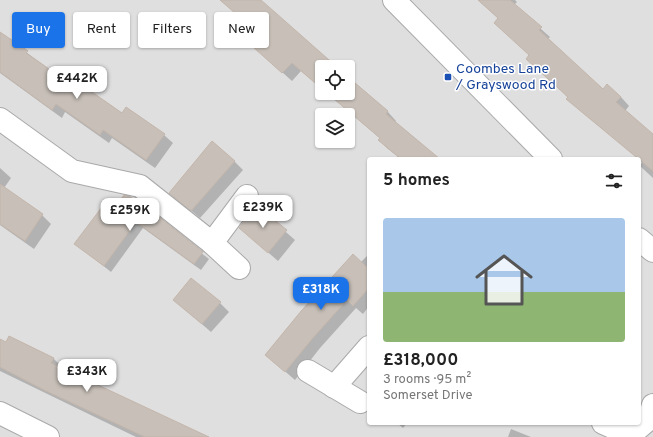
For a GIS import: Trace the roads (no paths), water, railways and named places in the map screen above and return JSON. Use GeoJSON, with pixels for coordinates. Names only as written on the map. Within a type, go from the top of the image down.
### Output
{"type":"FeatureCollection","features":[{"type":"Feature","properties":{"kind":"street"},"geometry":{"type":"LineString","coordinates":[[394,0],[542,156]]}},
{"type":"Feature","properties":{"kind":"street"},"geometry":{"type":"LineString","coordinates":[[0,119],[72,171],[140,186],[212,243],[239,268]]}},
{"type":"Feature","properties":{"kind":"street"},"geometry":{"type":"LineString","coordinates":[[212,243],[247,196]]}},
{"type":"Feature","properties":{"kind":"street"},"geometry":{"type":"LineString","coordinates":[[641,241],[653,251]]}},
{"type":"Feature","properties":{"kind":"street"},"geometry":{"type":"LineString","coordinates":[[334,387],[367,349]]}},
{"type":"Feature","properties":{"kind":"street"},"geometry":{"type":"LineString","coordinates":[[308,371],[360,402]]}},
{"type":"Feature","properties":{"kind":"street"},"geometry":{"type":"LineString","coordinates":[[608,425],[635,431],[649,419],[653,405]]}},
{"type":"Feature","properties":{"kind":"street"},"geometry":{"type":"LineString","coordinates":[[0,413],[48,437]]}},
{"type":"Feature","properties":{"kind":"place","name":"Coombes Lane / Grayswood Rd"},"geometry":{"type":"Point","coordinates":[448,77]}}]}
